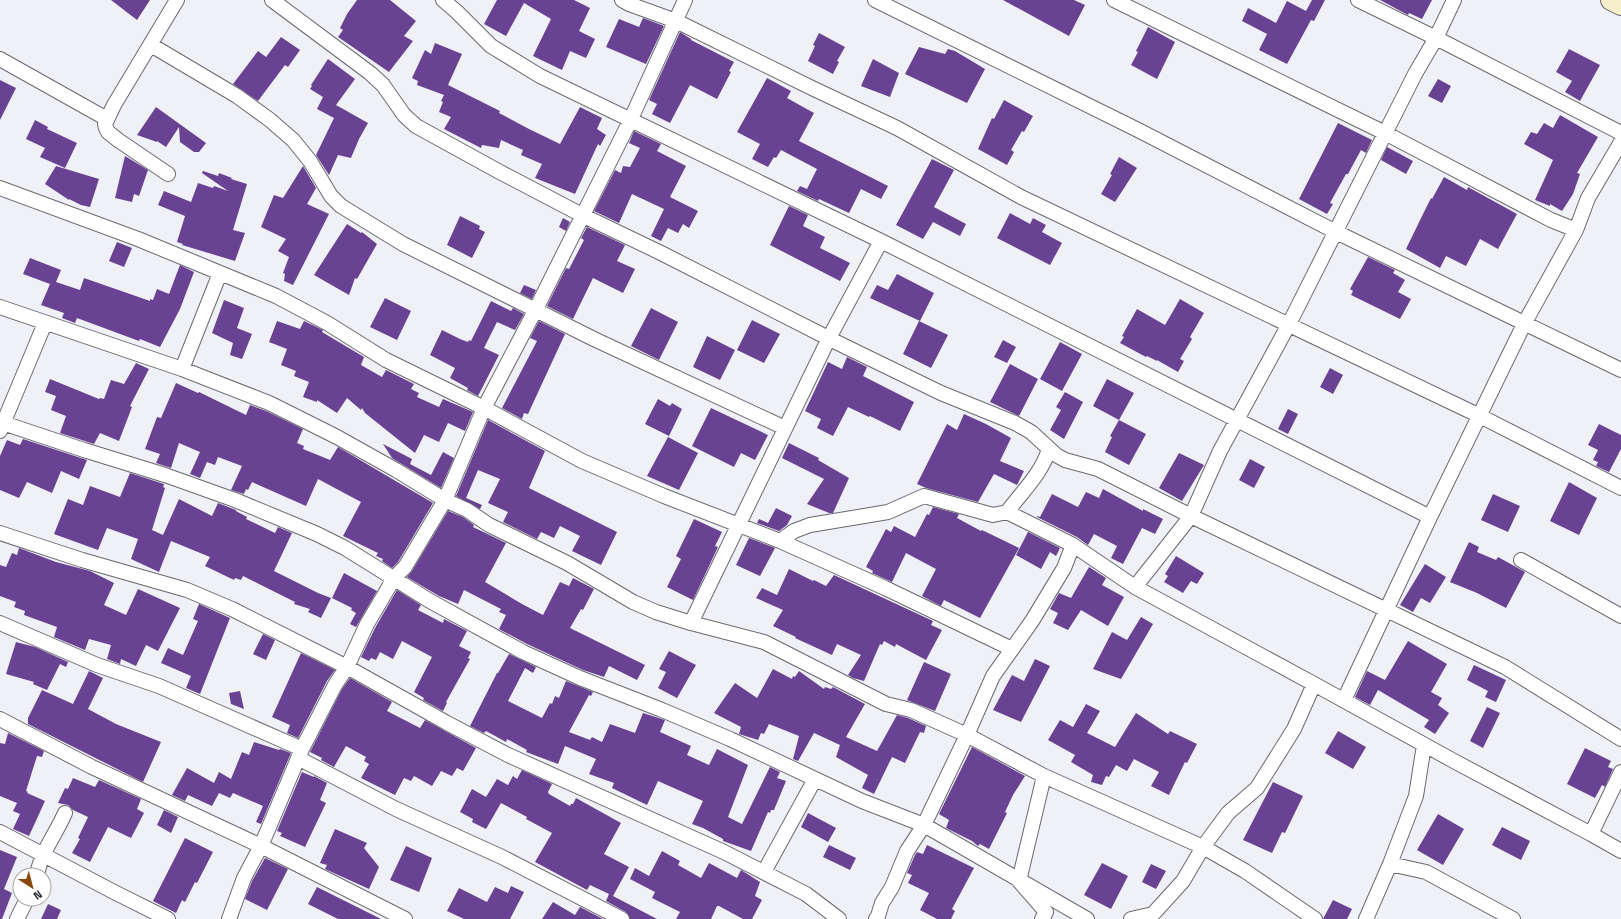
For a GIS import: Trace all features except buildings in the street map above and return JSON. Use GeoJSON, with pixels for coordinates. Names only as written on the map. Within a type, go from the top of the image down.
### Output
{"type":"FeatureCollection","features":[{"type":"Feature","properties":{"kind":"street"},"geometry":{"type":"LineString","coordinates":[[168,174],[118,140],[108,132],[106,128],[107,119],[114,105],[177,0]]}},
{"type":"Feature","properties":{"kind":"street"},"geometry":{"type":"LineString","coordinates":[[272,0],[370,73],[383,85],[404,115],[416,126],[582,215],[829,338],[941,393],[1015,422],[1031,432],[1056,455],[1065,460],[1098,469],[1190,516],[1505,667],[1621,738]]}},
{"type":"Feature","properties":{"kind":"street"},"geometry":{"type":"LineString","coordinates":[[443,0],[458,12],[491,46],[514,62],[540,76],[630,121],[701,153],[881,241],[1430,517]]}},
{"type":"Feature","properties":{"kind":"street"},"geometry":{"type":"LineString","coordinates":[[622,0],[676,21],[897,128],[1021,197],[1480,416],[1621,488]]}},
{"type":"Feature","properties":{"kind":"street"},"geometry":{"type":"LineString","coordinates":[[229,919],[244,878],[260,846],[300,753],[335,685],[347,667],[367,624],[394,578],[405,566],[445,500],[484,408],[535,311],[630,121],[685,0]]}},
{"type":"Feature","properties":{"kind":"street"},"geometry":{"type":"LineString","coordinates":[[875,0],[1131,126],[1336,232],[1621,370]]}},
{"type":"Feature","properties":{"kind":"street"},"geometry":{"type":"LineString","coordinates":[[1114,0],[1385,133],[1551,220],[1576,230]]}},
{"type":"Feature","properties":{"kind":"street"},"geometry":{"type":"LineString","coordinates":[[1358,0],[1436,38],[1621,133]]}},
{"type":"Feature","properties":{"kind":"street"},"geometry":{"type":"LineString","coordinates":[[1135,587],[1190,516],[1220,451],[1289,324],[1415,74],[1436,38],[1454,0]]}},
{"type":"Feature","properties":{"kind":"street"},"geometry":{"type":"LineString","coordinates":[[1611,0],[1621,5]]}},
{"type":"Feature","properties":{"kind":"street"},"geometry":{"type":"LineString","coordinates":[[151,45],[237,96],[270,120],[293,140],[310,161],[331,196],[341,206],[410,249],[535,311],[785,428]]}},
{"type":"Feature","properties":{"kind":"street"},"geometry":{"type":"LineString","coordinates":[[0,59],[107,119]]}},
{"type":"Feature","properties":{"kind":"street"},"geometry":{"type":"LineString","coordinates":[[1344,700],[1430,517],[1524,324],[1576,230],[1588,198],[1621,142]]}},
{"type":"Feature","properties":{"kind":"street"},"geometry":{"type":"LineString","coordinates":[[0,188],[138,239],[276,296],[327,323],[386,360],[484,408],[582,461],[664,496],[780,541],[885,588],[1012,649]]}},
{"type":"Feature","properties":{"kind":"street"},"geometry":{"type":"LineString","coordinates":[[691,623],[829,338],[881,241]]}},
{"type":"Feature","properties":{"kind":"street"},"geometry":{"type":"LineString","coordinates":[[182,370],[220,273]]}},
{"type":"Feature","properties":{"kind":"street"},"geometry":{"type":"LineString","coordinates":[[0,307],[182,370],[269,403],[323,430],[396,470],[445,500],[467,510],[489,525],[567,563],[633,602],[656,612],[691,623],[764,642],[886,704],[911,710],[967,735],[1044,776],[1202,847],[1245,871],[1301,911],[1315,919]]}},
{"type":"Feature","properties":{"kind":"street"},"geometry":{"type":"LineString","coordinates":[[45,323],[1,425],[165,475],[235,500],[317,534],[345,548],[430,601],[523,652],[580,678],[662,710],[730,739],[862,801],[924,825],[1087,919]]}},
{"type":"Feature","properties":{"kind":"street"},"geometry":{"type":"LineString","coordinates":[[780,541],[794,531],[810,525],[888,512],[924,496],[993,515],[1006,512],[1038,473],[1046,459],[1049,449]]}},
{"type":"Feature","properties":{"kind":"street"},"geometry":{"type":"LineString","coordinates":[[1006,512],[1073,545],[1135,587],[1621,851]]}},
{"type":"Feature","properties":{"kind":"street"},"geometry":{"type":"LineString","coordinates":[[0,533],[82,560],[187,590],[232,609],[347,667],[508,755],[724,852],[764,872],[806,894],[839,919]]}},
{"type":"Feature","properties":{"kind":"street"},"geometry":{"type":"LineString","coordinates":[[876,919],[882,903],[892,887],[907,851],[924,825],[993,676],[1064,568],[1073,545]]}},
{"type":"Feature","properties":{"kind":"street"},"geometry":{"type":"LineString","coordinates":[[1521,560],[1621,616]]}},
{"type":"Feature","properties":{"kind":"street"},"geometry":{"type":"LineString","coordinates":[[0,623],[98,665],[159,686],[300,753],[396,809],[502,857],[622,919]]}},
{"type":"Feature","properties":{"kind":"street"},"geometry":{"type":"LineString","coordinates":[[1131,919],[1153,914],[1183,881],[1202,847],[1228,813],[1257,788],[1294,729],[1314,684]]}},
{"type":"Feature","properties":{"kind":"street"},"geometry":{"type":"LineString","coordinates":[[0,719],[99,770],[260,846],[405,919]]}},
{"type":"Feature","properties":{"kind":"street"},"geometry":{"type":"LineString","coordinates":[[1366,919],[1390,864],[1416,796],[1424,745]]}},
{"type":"Feature","properties":{"kind":"street"},"geometry":{"type":"LineString","coordinates":[[1591,834],[1621,772]]}},
{"type":"Feature","properties":{"kind":"street"},"geometry":{"type":"LineString","coordinates":[[1019,881],[1044,776]]}},
{"type":"Feature","properties":{"kind":"street"},"geometry":{"type":"LineString","coordinates":[[764,872],[815,779]]}},
{"type":"Feature","properties":{"kind":"street"},"geometry":{"type":"LineString","coordinates":[[40,867],[44,854],[66,814]]}},
{"type":"Feature","properties":{"kind":"street"},"geometry":{"type":"LineString","coordinates":[[0,832],[168,919]]}},
{"type":"Feature","properties":{"kind":"street"},"geometry":{"type":"LineString","coordinates":[[1390,864],[1426,872],[1513,919]]}},
{"type":"Feature","properties":{"kind":"street"},"geometry":{"type":"LineString","coordinates":[[1019,881],[1046,912],[1042,919]]}},
{"type":"Feature","properties":{"kind":"street"},"geometry":{"type":"LineString","coordinates":[[17,919],[23,907]]}}]}
